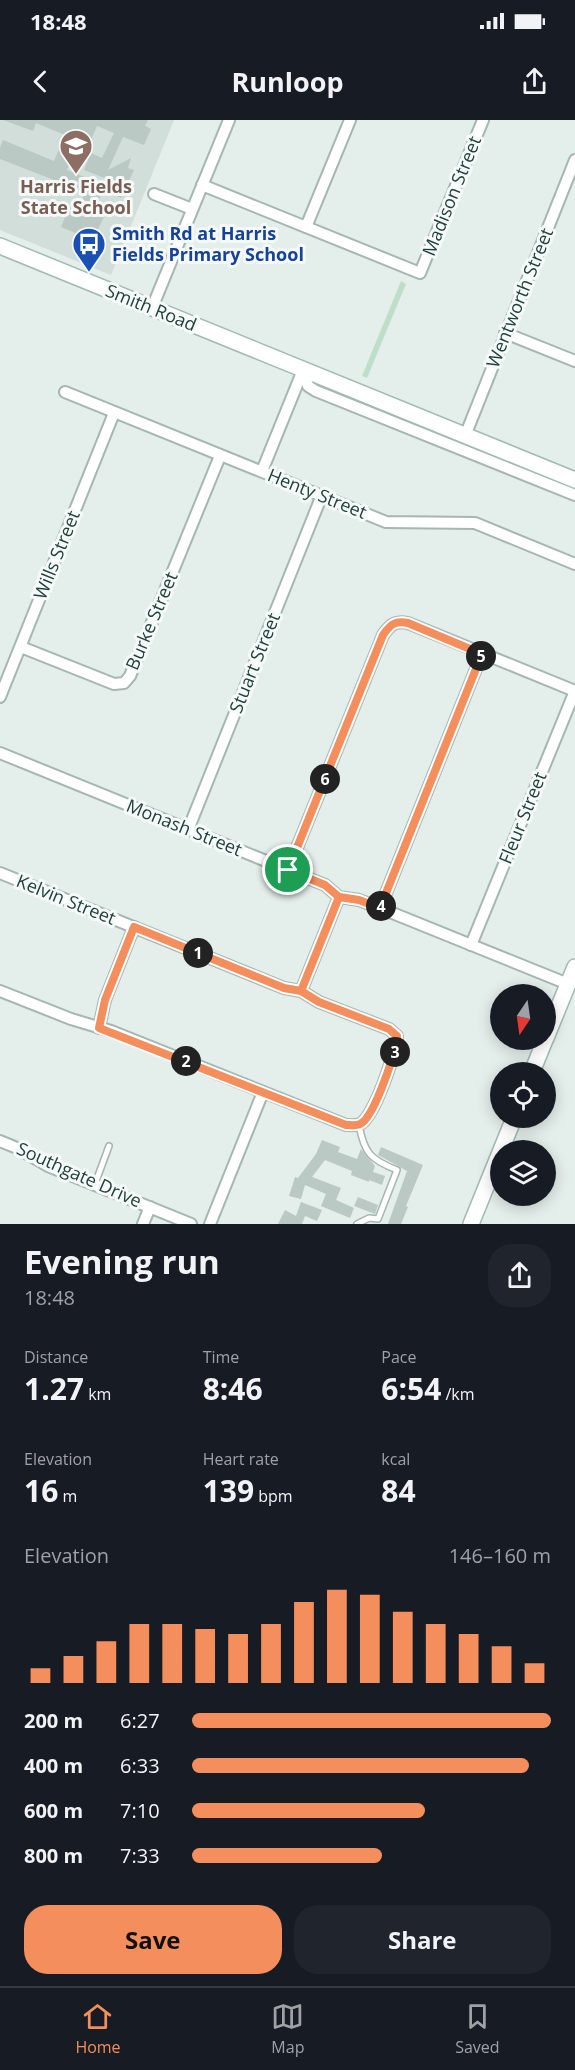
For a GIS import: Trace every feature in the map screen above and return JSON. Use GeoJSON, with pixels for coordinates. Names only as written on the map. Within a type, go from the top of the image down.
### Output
{"type":"FeatureCollection","features":[{"type":"Feature","properties":{"kind":"street"},"geometry":{"type":"LineString","coordinates":[[152,308],[229,120]]}},
{"type":"Feature","properties":{"kind":"street"},"geometry":{"type":"LineString","coordinates":[[202,185],[306,227],[350,120]]}},
{"type":"Feature","properties":{"kind":"street","name":"Madison Street"},"geometry":{"type":"LineString","coordinates":[[306,227],[420,273],[483,120]]}},
{"type":"Feature","properties":{"kind":"street","name":"Wentworth Street"},"geometry":{"type":"LineString","coordinates":[[465,436],[575,160]]}},
{"type":"Feature","properties":{"kind":"street"},"geometry":{"type":"LineString","coordinates":[[154,194],[192,209]]}},
{"type":"Feature","properties":{"kind":"street","name":"Smith Road"},"geometry":{"type":"LineString","coordinates":[[0,246],[575,480]]}},
{"type":"Feature","properties":{"kind":"street"},"geometry":{"type":"LineString","coordinates":[[505,333],[575,361]]}},
{"type":"Feature","properties":{"kind":"street"},"geometry":{"type":"LineString","coordinates":[[262,471],[303,369]]}},
{"type":"Feature","properties":{"kind":"street"},"geometry":{"type":"LineString","coordinates":[[303,369],[308,386],[316,391],[575,495]]}},
{"type":"Feature","properties":{"kind":"street","name":"Henty Street"},"geometry":{"type":"LineString","coordinates":[[65,392],[386,522],[475,523],[575,564]]}},
{"type":"Feature","properties":{"kind":"street","name":"Wills Street"},"geometry":{"type":"LineString","coordinates":[[0,698],[5,668],[21,647],[114,413]]}},
{"type":"Feature","properties":{"kind":"street","name":"Burke Street"},"geometry":{"type":"LineString","coordinates":[[21,647],[114,684],[124,683],[130,676],[220,456]]}},
{"type":"Feature","properties":{"kind":"street","name":"Stuart Street"},"geometry":{"type":"LineString","coordinates":[[188,830],[322,495]]}},
{"type":"Feature","properties":{"kind":"street"},"geometry":{"type":"LineString","coordinates":[[288,870],[383,635],[390,625],[400,621],[408,623],[575,691]]}},
{"type":"Feature","properties":{"kind":"street"},"geometry":{"type":"LineString","coordinates":[[380,908],[482,654]]}},
{"type":"Feature","properties":{"kind":"street","name":"Fleur Street"},"geometry":{"type":"LineString","coordinates":[[471,945],[575,691]]}},
{"type":"Feature","properties":{"kind":"street","name":"Monash Street"},"geometry":{"type":"LineString","coordinates":[[0,753],[325,885],[339,897],[359,900],[568,984]]}},
{"type":"Feature","properties":{"kind":"street","name":"Kelvin Street"},"geometry":{"type":"LineString","coordinates":[[0,873],[284,988],[301,991],[319,1002],[389,1029],[397,1036],[396,1049],[378,1099],[367,1119],[359,1125]]}},
{"type":"Feature","properties":{"kind":"street"},"geometry":{"type":"LineString","coordinates":[[301,991],[339,897]]}},
{"type":"Feature","properties":{"kind":"street"},"geometry":{"type":"LineString","coordinates":[[99,1028],[105,1000],[134,927]]}},
{"type":"Feature","properties":{"kind":"street"},"geometry":{"type":"LineString","coordinates":[[556,1014],[575,967]]}},
{"type":"Feature","properties":{"kind":"street"},"geometry":{"type":"LineString","coordinates":[[0,991],[346,1125],[359,1125]]}},
{"type":"Feature","properties":{"kind":"street"},"geometry":{"type":"LineString","coordinates":[[210,1224],[263,1092]]}},
{"type":"Feature","properties":{"kind":"street"},"geometry":{"type":"LineString","coordinates":[[471,1224],[510,1128]]}},
{"type":"Feature","properties":{"kind":"street","name":"Southgate Drive"},"geometry":{"type":"LineString","coordinates":[[0,1141],[48,1166],[191,1224]]}},
{"type":"Feature","properties":{"kind":"street"},"geometry":{"type":"LineString","coordinates":[[143,1224],[150,1207]]}},
{"type":"Feature","properties":{"kind":"lane"},"geometry":{"type":"LineString","coordinates":[[357,1224],[369,1218],[378,1219],[397,1170],[376,1162],[362,1142],[359,1125]]}},
{"type":"Feature","properties":{"kind":"lane"},"geometry":{"type":"LineString","coordinates":[[95,1184],[110,1146]]}},
{"type":"Feature","properties":{"kind":"shaded area","name":"Harris Fields State School"},"geometry":{"type":"Polygon","coordinates":[[[0,120],[174,120],[111,275],[0,230],[0,120]]]}},
{"type":"Feature","properties":{"kind":"green space"},"geometry":{"type":"Polygon","coordinates":[[[401,281],[406,284],[367,378],[362,376],[401,281]]]}},
{"type":"Feature","properties":{"kind":"building"},"geometry":{"type":"Polygon","coordinates":[[[3,120],[148,120],[145,126],[151,129],[144,145],[123,137],[108,170],[131,158],[128,168],[134,170],[121,198],[108,192],[112,181],[84,170],[88,160],[73,154],[67,170],[87,178],[84,185],[102,192],[96,207],[106,212],[87,254],[79,250],[85,237],[61,227],[69,207],[78,211],[85,192],[0,159],[3,140],[54,161],[65,135],[36,123],[33,131],[3,120]],[[97,126],[86,151],[102,158],[114,133],[97,126]]]}},
{"type":"Feature","properties":{"kind":"building"},"geometry":{"type":"Polygon","coordinates":[[[322,1140],[340,1147],[338,1152],[357,1159],[361,1149],[375,1166],[373,1172],[385,1176],[382,1185],[369,1180],[369,1182],[351,1175],[352,1171],[325,1160],[312,1177],[341,1188],[336,1200],[354,1208],[350,1218],[321,1206],[326,1194],[305,1185],[301,1199],[289,1196],[295,1177],[298,1178],[316,1154],[322,1140]]]}},
{"type":"Feature","properties":{"kind":"building"},"geometry":{"type":"Polygon","coordinates":[[[381,1147],[423,1165],[401,1224],[388,1224],[407,1171],[378,1155],[381,1147]]]}},
{"type":"Feature","properties":{"kind":"building"},"geometry":{"type":"Polygon","coordinates":[[[358,1197],[378,1205],[375,1214],[354,1206],[358,1197]]]}},
{"type":"Feature","properties":{"kind":"building"},"geometry":{"type":"Polygon","coordinates":[[[301,1202],[322,1210],[317,1221],[305,1216],[302,1224],[278,1224],[285,1210],[296,1216],[301,1202]]]}},
{"type":"Feature","properties":{"kind":"place","name":"Harris Fields State School"},"geometry":{"type":"Point","coordinates":[76,175]}},
{"type":"Feature","properties":{"kind":"place","name":"Smith Rd at Harris Fields Primary School"},"geometry":{"type":"Point","coordinates":[89,273]}},
{"type":"Feature","properties":{"kind":"route"},"geometry":{"type":"LineString","coordinates":[[288,870],[325,885],[339,897],[301,991],[284,988],[134,927],[105,1000],[99,1028],[346,1125],[359,1125],[367,1119],[378,1099],[396,1049],[397,1036],[389,1029],[319,1002],[301,991],[320,944],[339,897],[359,900],[380,908],[482,654],[408,623],[400,621],[390,625],[383,635],[288,870]]}}]}
